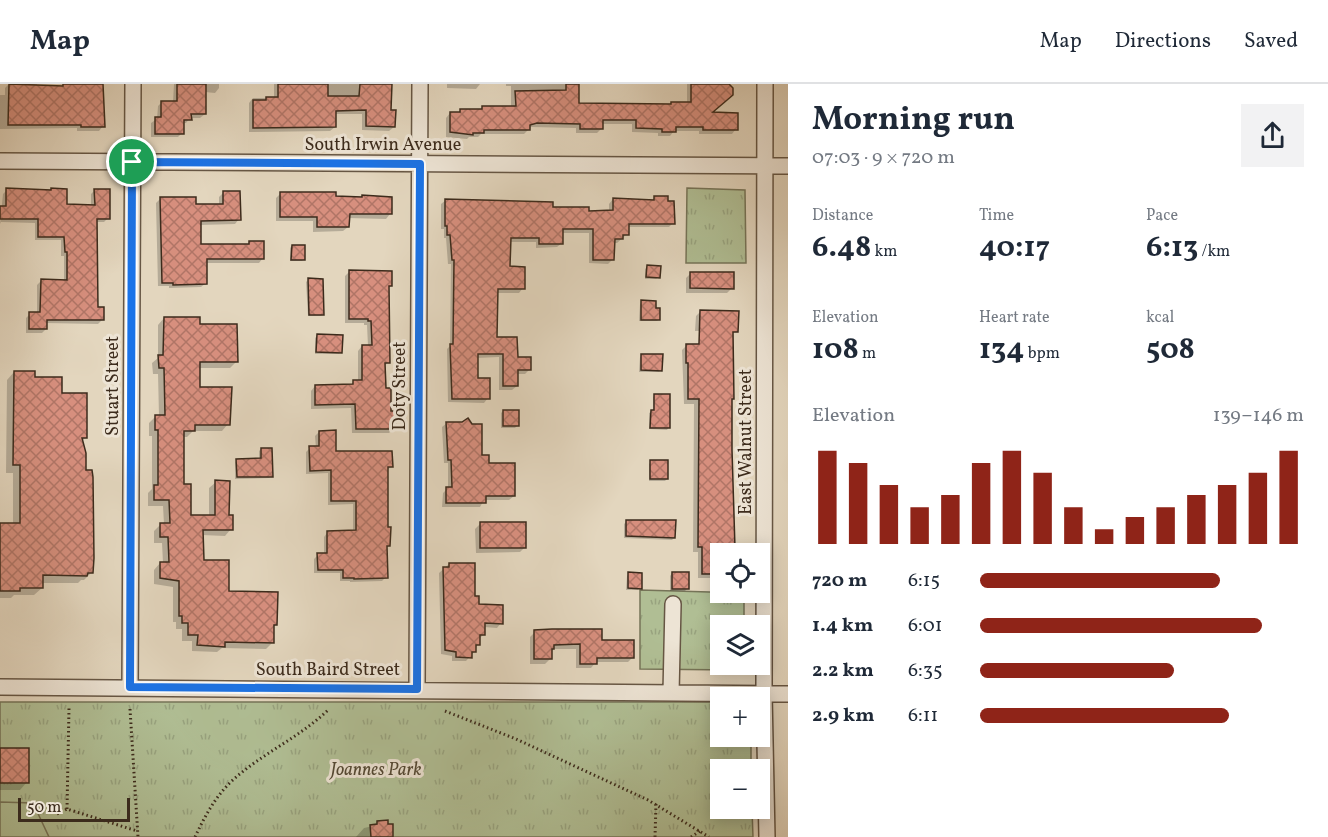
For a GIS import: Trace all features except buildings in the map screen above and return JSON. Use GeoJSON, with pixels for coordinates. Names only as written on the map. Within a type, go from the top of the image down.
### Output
{"type":"FeatureCollection","features":[{"type":"Feature","properties":{"kind":"street","name":"Stuart Street"},"geometry":{"type":"LineString","coordinates":[[130,687],[133,84]]}},
{"type":"Feature","properties":{"kind":"street","name":"Doty Street"},"geometry":{"type":"LineString","coordinates":[[417,689],[420,84]]}},
{"type":"Feature","properties":{"kind":"street","name":"East Walnut Street"},"geometry":{"type":"LineString","coordinates":[[764,687],[765,84]]}},
{"type":"Feature","properties":{"kind":"street","name":"South Irwin Avenue"},"geometry":{"type":"LineString","coordinates":[[0,161],[788,166]]}},
{"type":"Feature","properties":{"kind":"street"},"geometry":{"type":"LineString","coordinates":[[671,693],[672,604]]}},
{"type":"Feature","properties":{"kind":"street","name":"South Baird Street"},"geometry":{"type":"LineString","coordinates":[[0,687],[710,693]]}},
{"type":"Feature","properties":{"kind":"street","name":"South Baird Street"},"geometry":{"type":"LineString","coordinates":[[770,694],[788,694]]}},
{"type":"Feature","properties":{"kind":"street","name":"East Walnut Street"},"geometry":{"type":"LineString","coordinates":[[765,747],[767,837]]}},
{"type":"Feature","properties":{"kind":"path"},"geometry":{"type":"LineString","coordinates":[[67,809],[69,708]]}},
{"type":"Feature","properties":{"kind":"path"},"geometry":{"type":"LineString","coordinates":[[130,709],[138,837]]}},
{"type":"Feature","properties":{"kind":"path"},"geometry":{"type":"LineString","coordinates":[[195,837],[215,801],[235,778],[307,728],[328,710]]}},
{"type":"Feature","properties":{"kind":"path"},"geometry":{"type":"LineString","coordinates":[[445,711],[527,743],[656,804],[709,837]]}},
{"type":"Feature","properties":{"kind":"path"},"geometry":{"type":"LineString","coordinates":[[655,837],[656,804]]}},
{"type":"Feature","properties":{"kind":"path"},"geometry":{"type":"LineString","coordinates":[[57,814],[67,809],[137,831]]}},
{"type":"Feature","properties":{"kind":"path"},"geometry":{"type":"LineString","coordinates":[[691,837],[700,831]]}},
{"type":"Feature","properties":{"kind":"green space"},"geometry":{"type":"Polygon","coordinates":[[[687,188],[745,190],[746,263],[686,263],[687,188]]]}},
{"type":"Feature","properties":{"kind":"green space"},"geometry":{"type":"Polygon","coordinates":[[[640,590],[710,592],[710,603],[744,603],[744,615],[710,615],[710,670],[640,669],[640,590]]]}},
{"type":"Feature","properties":{"kind":"green space","name":"Joannes Park"},"geometry":{"type":"Polygon","coordinates":[[[0,702],[710,702],[710,747],[751,747],[751,759],[710,759],[710,819],[752,819],[753,837],[0,837],[0,702]]]}},
{"type":"Feature","properties":{"kind":"green space"},"geometry":{"type":"Polygon","coordinates":[[[0,802],[33,803],[49,837],[0,837],[0,802]]]}},
{"type":"Feature","properties":{"kind":"route"},"geometry":{"type":"LineString","coordinates":[[132,162],[420,164],[417,689],[130,687],[132,162]]}}]}
